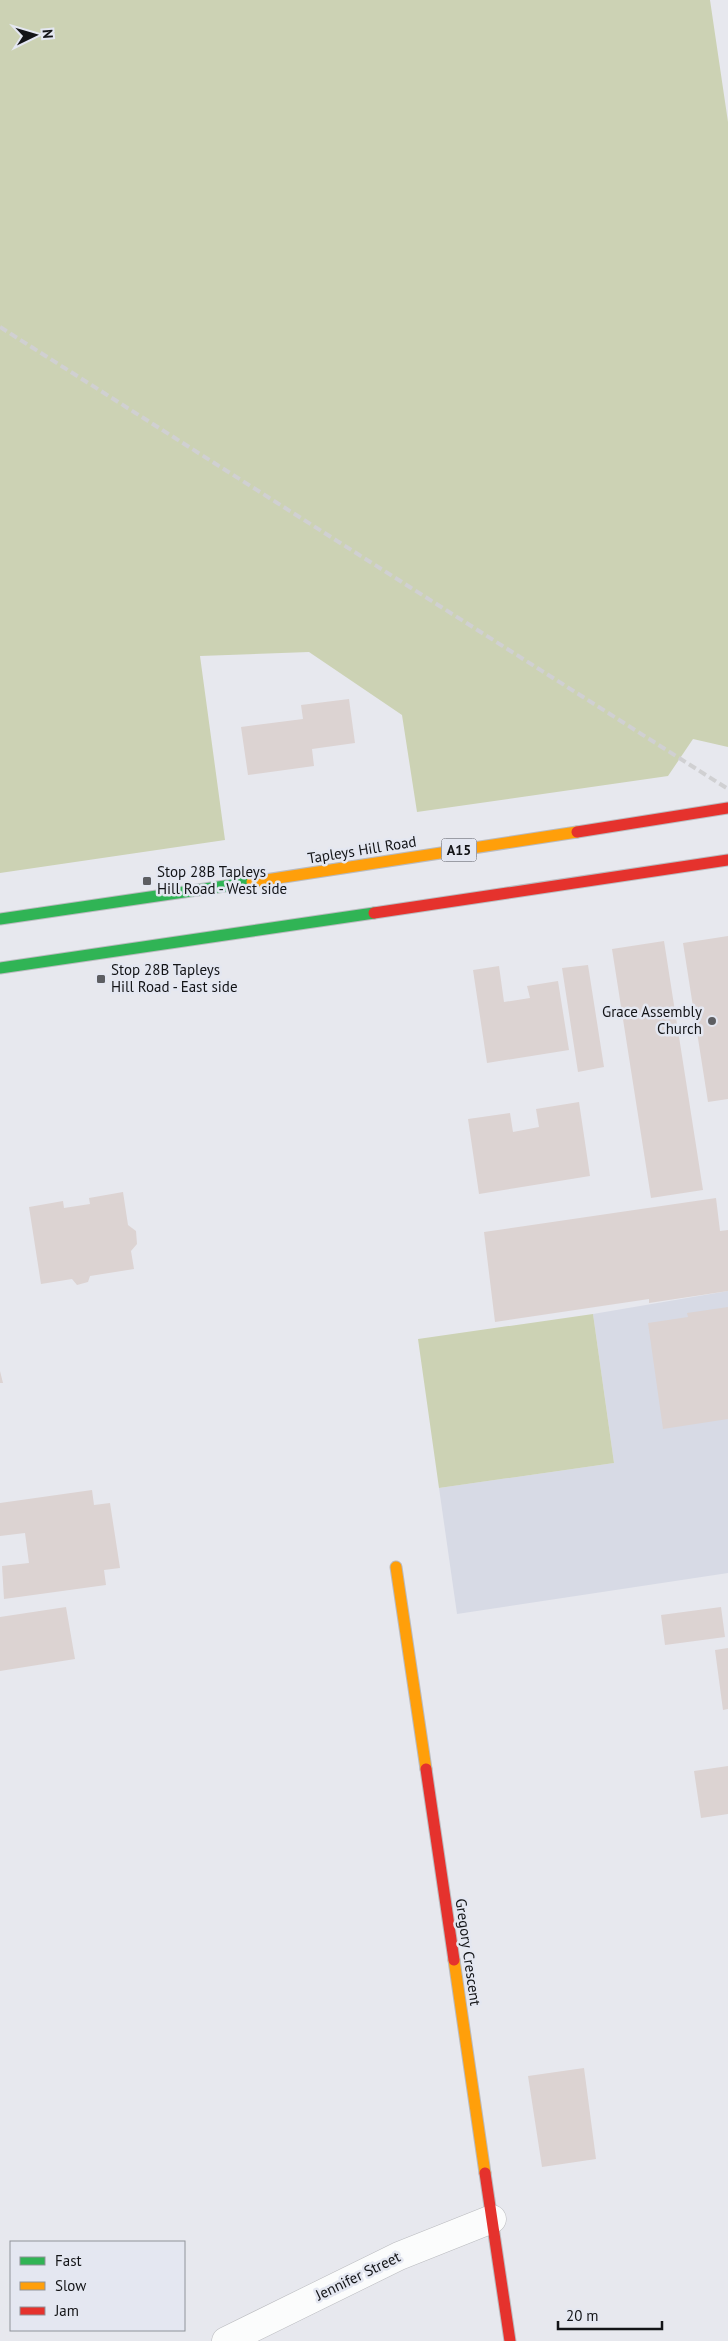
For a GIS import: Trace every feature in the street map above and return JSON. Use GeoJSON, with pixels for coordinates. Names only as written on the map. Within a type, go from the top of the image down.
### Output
{"type":"FeatureCollection","features":[{"type":"Feature","properties":{"kind":"main road","name":"Tapleys Hill Road"},"geometry":{"type":"LineString","coordinates":[[0,919],[201,890],[728,808]]}},
{"type":"Feature","properties":{"kind":"main road"},"geometry":{"type":"LineString","coordinates":[[0,968],[728,860]]}},
{"type":"Feature","properties":{"kind":"main road"},"geometry":{"type":"LineString","coordinates":[[691,866],[713,875]]}},
{"type":"Feature","properties":{"kind":"main road","name":"Gregory Crescent"},"geometry":{"type":"LineString","coordinates":[[396,1567],[510,2341]]}},
{"type":"Feature","properties":{"kind":"street","name":"Jennifer Street"},"geometry":{"type":"LineString","coordinates":[[226,2341],[399,2256],[492,2219]]}},
{"type":"Feature","properties":{"kind":"shaded area"},"geometry":{"type":"Polygon","coordinates":[[[728,1291],[728,1573],[457,1614],[439,1488],[614,1463],[593,1314],[728,1291]]]}},
{"type":"Feature","properties":{"kind":"green space"},"geometry":{"type":"Polygon","coordinates":[[[0,0],[710,0],[728,122],[728,747],[693,739],[668,776],[417,812],[402,715],[309,652],[200,656],[225,840],[0,873],[0,0]]]}},
{"type":"Feature","properties":{"kind":"green space"},"geometry":{"type":"Polygon","coordinates":[[[593,1314],[614,1463],[439,1488],[418,1339],[593,1314]]]}},
{"type":"Feature","properties":{"kind":"building"},"geometry":{"type":"Polygon","coordinates":[[[349,699],[355,743],[312,749],[314,766],[248,775],[241,727],[303,719],[301,705],[349,699]]]}},
{"type":"Feature","properties":{"kind":"building","name":"Grace Assembly Church"},"geometry":{"type":"Polygon","coordinates":[[[728,936],[728,1099],[708,1102],[683,943],[728,936]]]}},
{"type":"Feature","properties":{"kind":"building"},"geometry":{"type":"Polygon","coordinates":[[[664,941],[703,1190],[651,1198],[612,949],[664,941]]]}},
{"type":"Feature","properties":{"kind":"building"},"geometry":{"type":"Polygon","coordinates":[[[588,965],[604,1067],[578,1072],[562,968],[588,965]]]}},
{"type":"Feature","properties":{"kind":"building"},"geometry":{"type":"Polygon","coordinates":[[[499,966],[504,1002],[530,998],[527,986],[558,981],[569,1050],[487,1063],[473,970],[499,966]]]}},
{"type":"Feature","properties":{"kind":"building"},"geometry":{"type":"Polygon","coordinates":[[[579,1102],[590,1176],[479,1194],[468,1119],[510,1113],[513,1132],[539,1127],[536,1109],[579,1102]]]}},
{"type":"Feature","properties":{"kind":"building"},"geometry":{"type":"Polygon","coordinates":[[[123,1192],[128,1225],[136,1231],[137,1244],[131,1251],[134,1269],[90,1276],[88,1282],[77,1285],[72,1279],[41,1284],[29,1207],[63,1201],[64,1208],[90,1204],[89,1198],[123,1192]]]}},
{"type":"Feature","properties":{"kind":"building"},"geometry":{"type":"Polygon","coordinates":[[[716,1198],[720,1231],[728,1230],[728,1291],[649,1303],[649,1299],[495,1322],[484,1232],[716,1198]]]}},
{"type":"Feature","properties":{"kind":"building"},"geometry":{"type":"Polygon","coordinates":[[[728,1307],[728,1419],[663,1429],[648,1323],[688,1317],[687,1313],[728,1307]]]}},
{"type":"Feature","properties":{"kind":"building"},"geometry":{"type":"Polygon","coordinates":[[[0,1371],[3,1383],[0,1383],[0,1371]]]}},
{"type":"Feature","properties":{"kind":"building"},"geometry":{"type":"Polygon","coordinates":[[[92,1490],[94,1505],[110,1503],[120,1568],[104,1570],[106,1585],[4,1599],[2,1566],[29,1563],[25,1533],[0,1536],[0,1503],[92,1490]]]}},
{"type":"Feature","properties":{"kind":"building"},"geometry":{"type":"Polygon","coordinates":[[[66,1607],[75,1659],[0,1671],[0,1617],[66,1607]]]}},
{"type":"Feature","properties":{"kind":"building"},"geometry":{"type":"Polygon","coordinates":[[[721,1607],[725,1637],[665,1645],[661,1615],[721,1607]]]}},
{"type":"Feature","properties":{"kind":"building"},"geometry":{"type":"Polygon","coordinates":[[[728,1648],[728,1709],[723,1710],[715,1650],[728,1648]]]}},
{"type":"Feature","properties":{"kind":"building"},"geometry":{"type":"Polygon","coordinates":[[[728,1766],[728,1814],[701,1818],[694,1771],[728,1766]]]}},
{"type":"Feature","properties":{"kind":"building"},"geometry":{"type":"Polygon","coordinates":[[[584,2068],[596,2159],[542,2167],[528,2076],[584,2068]]]}},
{"type":"Feature","properties":{"kind":"railway"},"geometry":{"type":"LineString","coordinates":[[0,327],[728,789]]}},
{"type":"Feature","properties":{"kind":"traffic: fast"},"geometry":{"type":"LineString","coordinates":[[0,919],[252,882]]}},
{"type":"Feature","properties":{"kind":"traffic: fast"},"geometry":{"type":"LineString","coordinates":[[0,968],[374,913]]}},
{"type":"Feature","properties":{"kind":"traffic: slow"},"geometry":{"type":"LineString","coordinates":[[252,882],[577,832]]}},
{"type":"Feature","properties":{"kind":"traffic: slow"},"geometry":{"type":"LineString","coordinates":[[396,1567],[426,1769]]}},
{"type":"Feature","properties":{"kind":"traffic: slow"},"geometry":{"type":"LineString","coordinates":[[454,1960],[485,2173]]}},
{"type":"Feature","properties":{"kind":"traffic: jam"},"geometry":{"type":"LineString","coordinates":[[577,832],[728,808]]}},
{"type":"Feature","properties":{"kind":"traffic: jam"},"geometry":{"type":"LineString","coordinates":[[374,913],[728,860]]}},
{"type":"Feature","properties":{"kind":"traffic: jam"},"geometry":{"type":"LineString","coordinates":[[426,1769],[454,1960]]}},
{"type":"Feature","properties":{"kind":"traffic: jam"},"geometry":{"type":"LineString","coordinates":[[485,2173],[510,2341]]}},
{"type":"Feature","properties":{"kind":"place","name":"Stop 28B Tapleys Hill Road - West side"},"geometry":{"type":"Point","coordinates":[147,881]}},
{"type":"Feature","properties":{"kind":"place","name":"Stop 28B Tapleys Hill Road - East side"},"geometry":{"type":"Point","coordinates":[101,979]}},
{"type":"Feature","properties":{"kind":"place","name":"Grace Assembly Church"},"geometry":{"type":"Point","coordinates":[712,1021]}}]}
